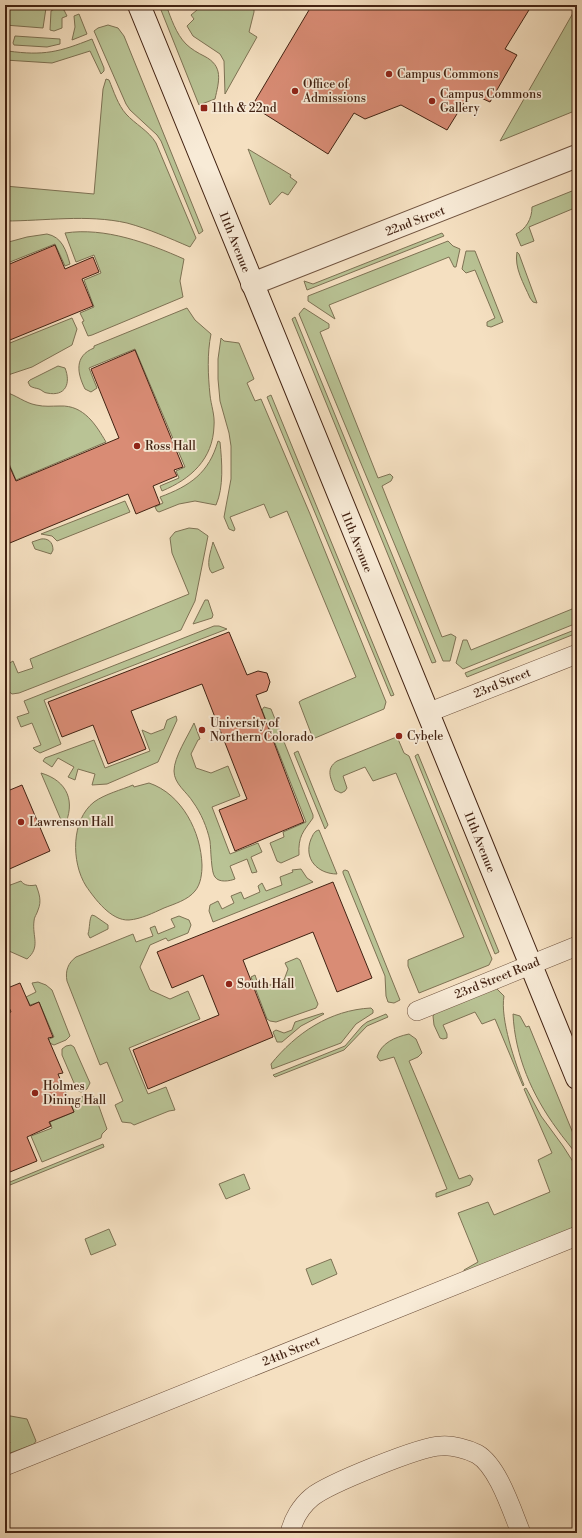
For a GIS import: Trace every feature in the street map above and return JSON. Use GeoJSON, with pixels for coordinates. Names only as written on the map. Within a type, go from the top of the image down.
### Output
{"type":"FeatureCollection","features":[{"type":"Feature","properties":{"kind":"main road","name":"11th Avenue"},"geometry":{"type":"LineString","coordinates":[[139,5],[577,1078]]}},
{"type":"Feature","properties":{"kind":"main road","name":"22nd Street"},"geometry":{"type":"LineString","coordinates":[[252,284],[577,156]]}},
{"type":"Feature","properties":{"kind":"street","name":"23rd Street"},"geometry":{"type":"LineString","coordinates":[[427,713],[577,654]]}},
{"type":"Feature","properties":{"kind":"street","name":"23rd Street Road"},"geometry":{"type":"LineString","coordinates":[[416,1011],[577,946]]}},
{"type":"Feature","properties":{"kind":"street","name":"24th Street"},"geometry":{"type":"LineString","coordinates":[[5,1466],[577,1236]]}},
{"type":"Feature","properties":{"kind":"street"},"geometry":{"type":"LineString","coordinates":[[290,1533],[297,1516],[313,1496],[323,1489],[369,1469],[436,1446],[455,1447],[477,1455],[491,1468],[502,1487],[521,1533]]}},
{"type":"Feature","properties":{"kind":"green space"},"geometry":{"type":"Polygon","coordinates":[[[5,5],[49,5],[46,8],[43,28],[5,25],[5,5]]]}},
{"type":"Feature","properties":{"kind":"green space"},"geometry":{"type":"Polygon","coordinates":[[[159,5],[166,5],[182,40],[195,51],[215,64],[219,80],[215,99],[199,105],[159,5]]]}},
{"type":"Feature","properties":{"kind":"green space"},"geometry":{"type":"Polygon","coordinates":[[[201,5],[254,5],[254,12],[249,32],[257,37],[225,94],[224,61],[220,54],[193,36],[187,26],[194,19],[191,15],[201,5]]]}},
{"type":"Feature","properties":{"kind":"green space"},"geometry":{"type":"Polygon","coordinates":[[[577,6],[577,110],[500,141],[577,6]]]}},
{"type":"Feature","properties":{"kind":"green space"},"geometry":{"type":"Polygon","coordinates":[[[58,7],[64,10],[67,16],[62,18],[62,28],[54,31],[50,30],[51,11],[58,7]]]}},
{"type":"Feature","properties":{"kind":"green space"},"geometry":{"type":"Polygon","coordinates":[[[79,14],[87,34],[72,40],[75,27],[74,16],[79,14]]]}},
{"type":"Feature","properties":{"kind":"green space"},"geometry":{"type":"Polygon","coordinates":[[[108,25],[118,28],[124,36],[203,231],[199,234],[161,141],[157,135],[130,110],[126,104],[94,31],[108,25]]]}},
{"type":"Feature","properties":{"kind":"green space"},"geometry":{"type":"Polygon","coordinates":[[[15,36],[60,39],[60,44],[47,47],[14,45],[13,43],[15,36]]]}},
{"type":"Feature","properties":{"kind":"green space"},"geometry":{"type":"Polygon","coordinates":[[[92,39],[104,68],[104,71],[101,74],[90,51],[52,63],[5,60],[5,44],[8,51],[42,53],[60,50],[92,39]]]}},
{"type":"Feature","properties":{"kind":"green space"},"geometry":{"type":"Polygon","coordinates":[[[106,79],[109,80],[116,98],[123,110],[150,135],[156,143],[196,238],[190,247],[143,228],[112,220],[81,218],[5,221],[5,186],[94,194],[103,89],[106,79]]]}},
{"type":"Feature","properties":{"kind":"green space"},"geometry":{"type":"Polygon","coordinates":[[[248,149],[291,175],[290,177],[297,182],[288,195],[282,192],[270,205],[248,149]]]}},
{"type":"Feature","properties":{"kind":"green space"},"geometry":{"type":"Polygon","coordinates":[[[577,189],[577,207],[529,227],[534,241],[521,246],[516,234],[528,223],[531,216],[532,207],[577,189]]]}},
{"type":"Feature","properties":{"kind":"green space"},"geometry":{"type":"Polygon","coordinates":[[[95,232],[111,234],[156,247],[184,259],[180,281],[183,297],[88,336],[80,313],[94,307],[84,280],[101,273],[94,255],[76,262],[65,233],[95,232]]]}},
{"type":"Feature","properties":{"kind":"green space"},"geometry":{"type":"Polygon","coordinates":[[[442,233],[444,236],[307,290],[304,281],[313,284],[442,233]]]}},
{"type":"Feature","properties":{"kind":"green space"},"geometry":{"type":"Polygon","coordinates":[[[47,234],[60,241],[65,249],[70,264],[65,266],[55,244],[5,264],[5,243],[27,237],[47,234]]]}},
{"type":"Feature","properties":{"kind":"green space"},"geometry":{"type":"Polygon","coordinates":[[[448,241],[453,246],[460,249],[456,267],[454,267],[449,257],[329,305],[335,319],[308,301],[308,296],[448,241]]]}},
{"type":"Feature","properties":{"kind":"green space"},"geometry":{"type":"Polygon","coordinates":[[[466,251],[475,251],[503,322],[491,327],[487,326],[487,322],[495,318],[475,270],[466,273],[462,269],[466,251]]]}},
{"type":"Feature","properties":{"kind":"green space"},"geometry":{"type":"Polygon","coordinates":[[[517,252],[537,303],[533,302],[530,298],[520,276],[516,258],[517,252]]]}},
{"type":"Feature","properties":{"kind":"green space"},"geometry":{"type":"Polygon","coordinates":[[[187,308],[195,320],[211,334],[208,364],[210,395],[214,418],[213,438],[205,458],[191,474],[173,486],[162,491],[160,486],[179,478],[176,471],[185,467],[135,349],[89,368],[97,388],[91,392],[85,389],[82,383],[79,366],[80,360],[83,356],[94,348],[94,346],[187,308]]]}},
{"type":"Feature","properties":{"kind":"green space"},"geometry":{"type":"Polygon","coordinates":[[[304,308],[329,324],[329,328],[320,332],[378,478],[390,474],[393,477],[391,481],[382,486],[442,637],[451,634],[456,637],[450,661],[443,661],[299,314],[304,308]]]}},
{"type":"Feature","properties":{"kind":"green space"},"geometry":{"type":"Polygon","coordinates":[[[295,317],[436,662],[432,663],[292,319],[295,317]]]}},
{"type":"Feature","properties":{"kind":"green space"},"geometry":{"type":"Polygon","coordinates":[[[72,318],[77,329],[72,345],[32,367],[5,376],[5,345],[72,318]]]}},
{"type":"Feature","properties":{"kind":"green space"},"geometry":{"type":"Polygon","coordinates":[[[221,338],[224,341],[239,343],[254,379],[247,383],[255,401],[261,399],[310,514],[386,702],[384,709],[315,738],[312,736],[299,702],[356,677],[287,511],[270,518],[264,504],[230,517],[235,529],[234,531],[229,529],[224,517],[231,479],[231,446],[220,401],[218,359],[221,338]]]}},
{"type":"Feature","properties":{"kind":"green space"},"geometry":{"type":"Polygon","coordinates":[[[58,366],[65,368],[67,374],[67,384],[63,391],[53,394],[46,393],[40,389],[30,386],[28,382],[30,380],[58,366]]]}},
{"type":"Feature","properties":{"kind":"green space"},"geometry":{"type":"Polygon","coordinates":[[[5,392],[28,403],[36,405],[60,406],[76,409],[88,417],[106,442],[16,480],[5,454],[5,392]]]}},
{"type":"Feature","properties":{"kind":"green space"},"geometry":{"type":"Polygon","coordinates":[[[271,395],[394,695],[391,696],[267,397],[271,395]]]}},
{"type":"Feature","properties":{"kind":"green space"},"geometry":{"type":"Polygon","coordinates":[[[218,441],[220,442],[222,474],[219,498],[216,505],[195,501],[179,504],[159,512],[157,511],[155,507],[163,503],[160,497],[189,483],[204,470],[218,441]]]}},
{"type":"Feature","properties":{"kind":"green space"},"geometry":{"type":"Polygon","coordinates":[[[125,501],[130,512],[57,541],[52,536],[41,534],[125,501]]]}},
{"type":"Feature","properties":{"kind":"green space"},"geometry":{"type":"Polygon","coordinates":[[[189,528],[198,529],[208,536],[195,601],[181,630],[19,693],[12,694],[9,691],[5,685],[5,666],[13,661],[18,673],[33,668],[30,659],[189,594],[172,553],[170,538],[175,532],[189,528]]]}},
{"type":"Feature","properties":{"kind":"green space"},"geometry":{"type":"Polygon","coordinates":[[[41,539],[48,540],[51,543],[53,550],[51,554],[35,549],[32,542],[41,539]]]}},
{"type":"Feature","properties":{"kind":"green space"},"geometry":{"type":"Polygon","coordinates":[[[213,542],[224,568],[212,573],[209,562],[213,542]]]}},
{"type":"Feature","properties":{"kind":"green space"},"geometry":{"type":"Polygon","coordinates":[[[205,600],[208,600],[213,615],[212,618],[193,624],[205,600]]]}},
{"type":"Feature","properties":{"kind":"green space"},"geometry":{"type":"Polygon","coordinates":[[[577,607],[577,623],[463,669],[456,663],[463,640],[467,640],[471,650],[577,607]]]}},
{"type":"Feature","properties":{"kind":"green space"},"geometry":{"type":"Polygon","coordinates":[[[214,626],[227,629],[44,700],[61,744],[40,753],[33,748],[41,745],[32,723],[21,727],[17,717],[29,713],[24,701],[214,626]]]}},
{"type":"Feature","properties":{"kind":"green space"},"geometry":{"type":"Polygon","coordinates":[[[577,629],[577,633],[467,677],[465,673],[577,629]]]}},
{"type":"Feature","properties":{"kind":"green space"},"geometry":{"type":"Polygon","coordinates":[[[264,707],[271,709],[313,815],[313,818],[300,839],[299,855],[281,863],[277,861],[270,843],[284,837],[283,832],[306,822],[262,710],[264,707]]]}},
{"type":"Feature","properties":{"kind":"green space"},"geometry":{"type":"Polygon","coordinates":[[[176,716],[177,720],[158,762],[107,784],[92,785],[95,774],[78,769],[75,780],[68,777],[74,767],[58,758],[52,767],[43,761],[45,758],[94,740],[105,768],[150,751],[142,730],[151,734],[164,729],[167,720],[176,716]]]}},
{"type":"Feature","properties":{"kind":"green space"},"geometry":{"type":"Polygon","coordinates":[[[194,723],[200,739],[198,740],[191,754],[196,768],[211,773],[228,766],[240,796],[212,807],[230,854],[258,843],[262,852],[251,857],[257,872],[252,873],[247,859],[230,866],[235,879],[222,881],[217,879],[214,875],[210,841],[205,825],[196,806],[178,784],[174,771],[176,759],[194,723]]]}},
{"type":"Feature","properties":{"kind":"green space"},"geometry":{"type":"Polygon","coordinates":[[[399,736],[398,739],[404,753],[409,756],[492,959],[489,965],[419,993],[408,966],[408,960],[464,937],[396,773],[373,781],[365,767],[343,776],[347,788],[341,793],[335,790],[330,774],[331,767],[337,761],[399,736]]]}},
{"type":"Feature","properties":{"kind":"green space"},"geometry":{"type":"Polygon","coordinates":[[[298,751],[328,825],[325,829],[294,753],[298,751]]]}},
{"type":"Feature","properties":{"kind":"green space"},"geometry":{"type":"Polygon","coordinates":[[[418,754],[499,952],[495,954],[415,756],[418,754]]]}},
{"type":"Feature","properties":{"kind":"green space"},"geometry":{"type":"Polygon","coordinates":[[[41,773],[58,781],[67,794],[69,809],[68,818],[64,827],[41,773]]]}},
{"type":"Feature","properties":{"kind":"green space"},"geometry":{"type":"Polygon","coordinates":[[[149,783],[161,788],[171,796],[188,816],[198,840],[201,852],[201,878],[195,891],[185,899],[142,917],[129,920],[122,919],[116,917],[104,908],[86,886],[81,876],[76,854],[77,830],[86,810],[98,799],[133,785],[134,787],[149,783]]]}},
{"type":"Feature","properties":{"kind":"green space"},"geometry":{"type":"Polygon","coordinates":[[[319,830],[337,874],[318,868],[311,859],[309,846],[313,835],[319,830]]]}},
{"type":"Feature","properties":{"kind":"green space"},"geometry":{"type":"Polygon","coordinates":[[[301,869],[307,878],[313,882],[213,922],[209,911],[210,905],[218,901],[222,909],[234,903],[231,896],[241,892],[244,899],[260,892],[258,886],[262,883],[266,891],[282,885],[280,877],[293,872],[292,870],[301,869]]]}},
{"type":"Feature","properties":{"kind":"green space"},"geometry":{"type":"Polygon","coordinates":[[[345,870],[348,871],[400,1000],[394,1003],[388,1002],[386,996],[385,976],[343,873],[345,870]]]}},
{"type":"Feature","properties":{"kind":"green space"},"geometry":{"type":"Polygon","coordinates":[[[21,881],[26,885],[36,885],[40,900],[34,920],[35,946],[31,955],[27,959],[9,951],[7,955],[5,955],[5,887],[21,881]]]}},
{"type":"Feature","properties":{"kind":"green space"},"geometry":{"type":"Polygon","coordinates":[[[92,915],[108,925],[108,929],[90,938],[88,934],[92,915]]]}},
{"type":"Feature","properties":{"kind":"green space"},"geometry":{"type":"Polygon","coordinates":[[[179,916],[189,920],[191,925],[188,933],[168,941],[166,938],[150,945],[140,967],[150,990],[170,999],[188,991],[200,1019],[129,1048],[148,1094],[166,1087],[175,1110],[134,1125],[131,1123],[122,1122],[115,1105],[123,1101],[107,1062],[100,1065],[67,981],[66,974],[69,965],[76,957],[133,934],[136,942],[153,936],[150,928],[155,926],[158,934],[175,927],[171,919],[179,916]]]}},
{"type":"Feature","properties":{"kind":"green space"},"geometry":{"type":"Polygon","coordinates":[[[297,958],[300,960],[318,1004],[316,1008],[276,1022],[270,1021],[267,1019],[251,977],[255,975],[257,981],[270,985],[284,980],[288,969],[285,963],[297,958]]]}},
{"type":"Feature","properties":{"kind":"green space"},"geometry":{"type":"Polygon","coordinates":[[[38,982],[46,985],[52,990],[70,1036],[66,1040],[54,1045],[45,1041],[54,1037],[39,1002],[30,1005],[26,997],[36,992],[32,983],[38,982]]]}},
{"type":"Feature","properties":{"kind":"green space"},"geometry":{"type":"Polygon","coordinates":[[[495,987],[504,996],[503,1006],[506,1028],[524,1085],[523,1086],[495,1019],[482,1024],[475,1012],[443,1025],[447,1038],[443,1039],[440,1038],[434,1025],[433,1016],[436,1012],[495,987]]]}},
{"type":"Feature","properties":{"kind":"green space"},"geometry":{"type":"Polygon","coordinates":[[[371,1008],[373,1013],[356,1024],[341,1043],[272,1069],[271,1064],[291,1042],[315,1025],[342,1013],[371,1008]]]}},
{"type":"Feature","properties":{"kind":"green space"},"geometry":{"type":"Polygon","coordinates":[[[323,1013],[324,1014],[301,1026],[282,1042],[277,1042],[273,1032],[276,1030],[284,1033],[292,1030],[295,1022],[323,1013]]]}},
{"type":"Feature","properties":{"kind":"green space"},"geometry":{"type":"Polygon","coordinates":[[[386,1014],[388,1017],[367,1026],[344,1050],[275,1077],[273,1075],[345,1046],[367,1022],[386,1014]]]}},
{"type":"Feature","properties":{"kind":"green space"},"geometry":{"type":"Polygon","coordinates":[[[513,1014],[520,1016],[526,1027],[529,1026],[577,1143],[577,1156],[548,1116],[526,1074],[517,1045],[513,1014]]]}},
{"type":"Feature","properties":{"kind":"green space"},"geometry":{"type":"Polygon","coordinates":[[[409,1034],[416,1039],[422,1053],[418,1057],[409,1061],[459,1179],[470,1175],[473,1179],[470,1185],[437,1197],[436,1193],[447,1189],[394,1057],[380,1061],[377,1057],[385,1044],[389,1041],[409,1034]]]}},
{"type":"Feature","properties":{"kind":"green space"},"geometry":{"type":"Polygon","coordinates":[[[71,1045],[74,1047],[90,1083],[87,1089],[81,1092],[77,1090],[62,1055],[62,1049],[71,1045]]]}},
{"type":"Feature","properties":{"kind":"green space"},"geometry":{"type":"Polygon","coordinates":[[[526,1088],[541,1116],[577,1168],[577,1228],[464,1273],[464,1270],[478,1262],[458,1213],[488,1202],[494,1215],[550,1192],[538,1160],[552,1153],[524,1089],[526,1088]]]}},
{"type":"Feature","properties":{"kind":"green space"},"geometry":{"type":"Polygon","coordinates":[[[89,1094],[96,1098],[107,1129],[102,1134],[101,1138],[42,1162],[31,1136],[52,1128],[50,1122],[74,1112],[70,1102],[89,1094]]]}},
{"type":"Feature","properties":{"kind":"green space"},"geometry":{"type":"Polygon","coordinates":[[[103,1144],[104,1147],[5,1187],[5,1184],[103,1144]]]}},
{"type":"Feature","properties":{"kind":"green space"},"geometry":{"type":"Polygon","coordinates":[[[244,1174],[250,1189],[226,1199],[219,1184],[244,1174]]]}},
{"type":"Feature","properties":{"kind":"green space"},"geometry":{"type":"Polygon","coordinates":[[[109,1229],[116,1245],[91,1255],[85,1239],[109,1229]]]}},
{"type":"Feature","properties":{"kind":"green space"},"geometry":{"type":"Polygon","coordinates":[[[331,1259],[337,1274],[312,1285],[306,1269],[331,1259]]]}},
{"type":"Feature","properties":{"kind":"green space"},"geometry":{"type":"Polygon","coordinates":[[[5,1415],[27,1419],[36,1441],[34,1444],[5,1455],[5,1446],[10,1443],[5,1430],[5,1415]]]}},
{"type":"Feature","properties":{"kind":"building","name":"Campus Commons"},"geometry":{"type":"Polygon","coordinates":[[[312,5],[532,5],[505,49],[517,55],[490,102],[470,93],[447,130],[401,105],[365,119],[354,113],[328,154],[252,106],[312,5]]]}},
{"type":"Feature","properties":{"kind":"building"},"geometry":{"type":"Polygon","coordinates":[[[55,245],[65,269],[93,257],[99,272],[82,279],[93,306],[5,342],[5,266],[55,245]]]}},
{"type":"Feature","properties":{"kind":"building","name":"Ross Hall"},"geometry":{"type":"Polygon","coordinates":[[[135,350],[183,467],[174,470],[177,476],[153,486],[160,504],[136,514],[128,494],[5,545],[5,456],[16,481],[119,438],[91,369],[135,350]]]}},
{"type":"Feature","properties":{"kind":"building"},"geometry":{"type":"Polygon","coordinates":[[[229,632],[247,675],[258,671],[267,673],[270,682],[267,691],[256,695],[304,822],[235,851],[219,810],[247,799],[202,684],[131,711],[146,749],[108,764],[93,725],[62,737],[48,702],[229,632]]]}},
{"type":"Feature","properties":{"kind":"building","name":"Lawrenson Hall"},"geometry":{"type":"Polygon","coordinates":[[[22,785],[50,851],[5,871],[5,792],[22,785]]]}},
{"type":"Feature","properties":{"kind":"building","name":"South Hall"},"geometry":{"type":"Polygon","coordinates":[[[333,882],[372,978],[337,992],[313,932],[243,960],[273,1037],[148,1089],[133,1050],[219,1015],[203,975],[172,988],[157,952],[333,882]]]}},
{"type":"Feature","properties":{"kind":"building","name":"Holmes Dining Hall"},"geometry":{"type":"Polygon","coordinates":[[[20,983],[30,1006],[39,1002],[53,1037],[48,1038],[63,1073],[58,1074],[74,1112],[49,1122],[51,1126],[27,1137],[37,1161],[5,1174],[5,1014],[11,1012],[5,998],[5,989],[20,983]]]}},
{"type":"Feature","properties":{"kind":"place","name":"Campus Commons"},"geometry":{"type":"Point","coordinates":[389,74]}},
{"type":"Feature","properties":{"kind":"place","name":"Office of Admissions"},"geometry":{"type":"Point","coordinates":[295,91]}},
{"type":"Feature","properties":{"kind":"place","name":"Campus Commons Gallery"},"geometry":{"type":"Point","coordinates":[432,101]}},
{"type":"Feature","properties":{"kind":"place","name":"11th & 22nd"},"geometry":{"type":"Point","coordinates":[204,108]}},
{"type":"Feature","properties":{"kind":"place","name":"Ross Hall"},"geometry":{"type":"Point","coordinates":[137,446]}},
{"type":"Feature","properties":{"kind":"place","name":"University of Northern Colorado"},"geometry":{"type":"Point","coordinates":[202,730]}},
{"type":"Feature","properties":{"kind":"place","name":"Cybele"},"geometry":{"type":"Point","coordinates":[399,736]}},
{"type":"Feature","properties":{"kind":"place","name":"Lawrenson Hall"},"geometry":{"type":"Point","coordinates":[21,822]}},
{"type":"Feature","properties":{"kind":"place","name":"South Hall"},"geometry":{"type":"Point","coordinates":[229,984]}},
{"type":"Feature","properties":{"kind":"place","name":"Holmes Dining Hall"},"geometry":{"type":"Point","coordinates":[35,1093]}}]}
